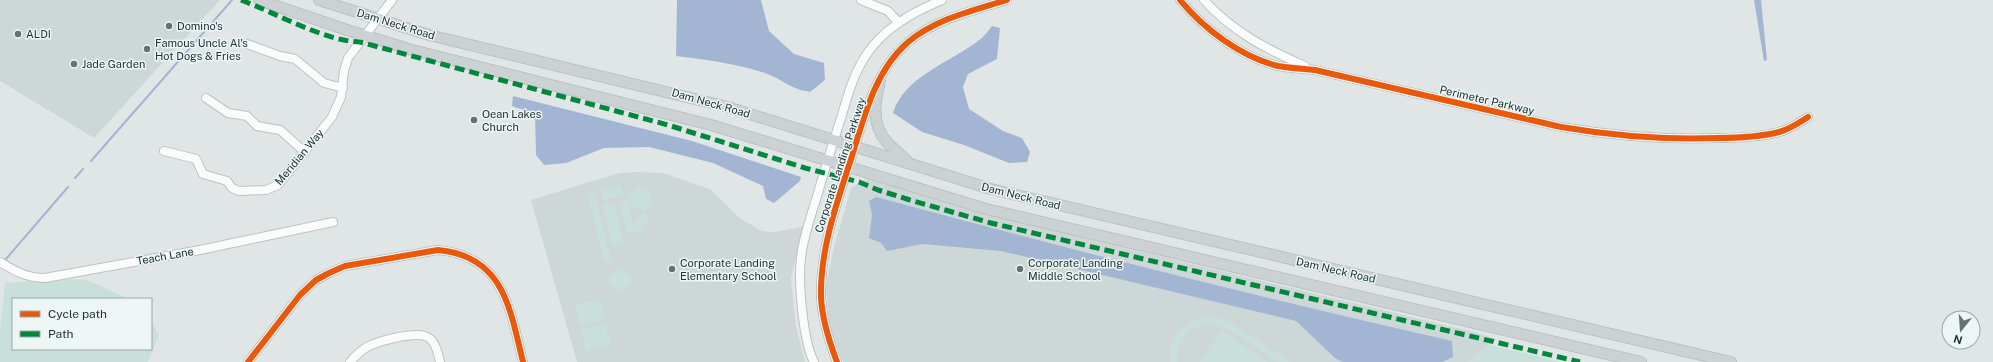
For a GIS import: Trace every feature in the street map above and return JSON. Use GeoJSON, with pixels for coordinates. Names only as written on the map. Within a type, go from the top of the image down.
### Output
{"type":"FeatureCollection","features":[{"type":"Feature","properties":{"kind":"main road","name":"Dam Neck Road"},"geometry":{"type":"LineString","coordinates":[[259,0],[364,35],[451,60],[675,115],[986,209],[1641,362]]}},
{"type":"Feature","properties":{"kind":"main road","name":"Dam Neck Road"},"geometry":{"type":"LineString","coordinates":[[319,0],[429,35],[683,95],[991,189],[1731,362]]}},
{"type":"Feature","properties":{"kind":"main road"},"geometry":{"type":"LineString","coordinates":[[880,81],[875,109],[878,128],[885,141],[910,164]]}},
{"type":"Feature","properties":{"kind":"street","name":"Meridian Way"},"geometry":{"type":"LineString","coordinates":[[164,152],[196,159],[203,174],[227,181],[232,188],[239,191],[273,188],[282,181],[332,117],[341,97],[344,66],[364,35],[392,0]]}},
{"type":"Feature","properties":{"kind":"street"},"geometry":{"type":"LineString","coordinates":[[861,0],[888,11],[899,23]]}},
{"type":"Feature","properties":{"kind":"street","name":"Corporate Landing Parkway"},"geometry":{"type":"LineString","coordinates":[[814,362],[803,311],[800,272],[804,240],[852,83],[869,50],[899,23],[913,14],[942,0]]}},
{"type":"Feature","properties":{"kind":"street","name":"Corporate Landing Parkway"},"geometry":{"type":"LineString","coordinates":[[837,362],[823,317],[822,280],[828,235],[867,109],[880,81],[900,50],[919,34],[943,21],[1006,0]]}},
{"type":"Feature","properties":{"kind":"street","name":"Perimeter Parkway"},"geometry":{"type":"LineString","coordinates":[[1180,0],[1211,30],[1242,51],[1278,66],[1315,70],[1561,127],[1625,137],[1693,139],[1761,135],[1789,129],[1808,117]]}},
{"type":"Feature","properties":{"kind":"street","name":"Perimeter Parkway"},"geometry":{"type":"LineString","coordinates":[[1204,0],[1221,18],[1244,36],[1266,49],[1315,70]]}},
{"type":"Feature","properties":{"kind":"street"},"geometry":{"type":"LineString","coordinates":[[247,44],[280,56],[294,59],[324,83],[342,88]]}},
{"type":"Feature","properties":{"kind":"street"},"geometry":{"type":"LineString","coordinates":[[206,98],[228,113],[247,116],[257,126],[280,130],[305,152]]}},
{"type":"Feature","properties":{"kind":"street","name":"Teach Lane"},"geometry":{"type":"LineString","coordinates":[[0,262],[19,273],[44,278],[200,250],[333,222]]}},
{"type":"Feature","properties":{"kind":"street"},"geometry":{"type":"LineString","coordinates":[[248,362],[300,296],[316,280],[345,266],[438,250],[449,251],[470,258],[485,268],[498,283],[507,300],[523,362]]}},
{"type":"Feature","properties":{"kind":"street"},"geometry":{"type":"LineString","coordinates":[[350,362],[360,351],[377,343],[413,336],[425,336],[431,340],[438,351],[440,362]]}},
{"type":"Feature","properties":{"kind":"shaded area"},"geometry":{"type":"Polygon","coordinates":[[[0,0],[220,0],[94,138],[0,81],[0,0]]]}},
{"type":"Feature","properties":{"kind":"shaded area","name":"Corporate Landing Elementary School"},"geometry":{"type":"Polygon","coordinates":[[[619,173],[663,173],[710,189],[741,219],[762,231],[774,232],[803,227],[791,278],[796,327],[805,362],[577,362],[531,200],[619,173]]]}},
{"type":"Feature","properties":{"kind":"shaded area","name":"Corporate Landing Middle School"},"geometry":{"type":"Polygon","coordinates":[[[869,179],[972,211],[1474,332],[1497,339],[1468,362],[843,362],[829,325],[826,285],[833,251],[851,188],[863,180],[869,179]]]}},
{"type":"Feature","properties":{"kind":"green space"},"geometry":{"type":"Polygon","coordinates":[[[621,185],[624,195],[603,200],[601,190],[621,185]]]}},
{"type":"Feature","properties":{"kind":"green space"},"geometry":{"type":"Polygon","coordinates":[[[637,186],[650,191],[652,202],[649,209],[643,210],[631,206],[628,195],[631,191],[635,190],[637,186]]]}},
{"type":"Feature","properties":{"kind":"green space"},"geometry":{"type":"Polygon","coordinates":[[[594,192],[611,260],[604,262],[587,193],[594,192]]]}},
{"type":"Feature","properties":{"kind":"green space"},"geometry":{"type":"Polygon","coordinates":[[[627,200],[635,232],[627,234],[619,202],[627,200]]]}},
{"type":"Feature","properties":{"kind":"green space"},"geometry":{"type":"Polygon","coordinates":[[[614,203],[624,243],[613,246],[603,206],[614,203]]]}},
{"type":"Feature","properties":{"kind":"green space"},"geometry":{"type":"Polygon","coordinates":[[[645,211],[649,220],[643,229],[643,234],[640,234],[637,233],[634,223],[636,220],[640,219],[642,212],[645,211]]]}},
{"type":"Feature","properties":{"kind":"green space"},"geometry":{"type":"Polygon","coordinates":[[[619,265],[634,279],[621,293],[606,280],[619,265]]]}},
{"type":"Feature","properties":{"kind":"green space"},"geometry":{"type":"Polygon","coordinates":[[[72,279],[87,280],[127,298],[12,298],[12,350],[152,350],[152,324],[159,335],[148,362],[0,362],[0,331],[5,283],[72,279]]]}},
{"type":"Feature","properties":{"kind":"green space"},"geometry":{"type":"Polygon","coordinates":[[[600,299],[605,320],[580,326],[575,305],[600,299]]]}},
{"type":"Feature","properties":{"kind":"green space"},"geometry":{"type":"Polygon","coordinates":[[[1200,317],[1216,317],[1230,323],[1290,362],[1274,361],[1238,335],[1218,325],[1207,324],[1198,326],[1189,332],[1183,339],[1180,346],[1177,362],[1169,362],[1169,353],[1176,334],[1186,325],[1200,317]]]}},
{"type":"Feature","properties":{"kind":"green space"},"geometry":{"type":"Polygon","coordinates":[[[606,324],[611,345],[586,351],[581,330],[606,324]]]}},
{"type":"Feature","properties":{"kind":"green space"},"geometry":{"type":"Polygon","coordinates":[[[1221,331],[1268,362],[1200,362],[1221,331]]]}},
{"type":"Feature","properties":{"kind":"green space"},"geometry":{"type":"Polygon","coordinates":[[[1490,345],[1562,362],[1468,362],[1490,345]]]}},
{"type":"Feature","properties":{"kind":"water"},"geometry":{"type":"Polygon","coordinates":[[[677,0],[761,0],[769,31],[794,54],[824,63],[825,80],[810,92],[803,91],[765,73],[721,62],[676,56],[677,0]]]}},
{"type":"Feature","properties":{"kind":"water"},"geometry":{"type":"Polygon","coordinates":[[[1754,0],[1761,0],[1767,60],[1764,61],[1754,0]]]}},
{"type":"Feature","properties":{"kind":"water"},"geometry":{"type":"Polygon","coordinates":[[[992,26],[1000,28],[997,59],[968,74],[963,87],[969,109],[1003,131],[1022,138],[1030,152],[1027,162],[1009,163],[964,145],[922,132],[893,113],[898,100],[907,89],[930,71],[981,39],[992,26]]]}},
{"type":"Feature","properties":{"kind":"water"},"geometry":{"type":"Polygon","coordinates":[[[513,96],[692,141],[801,177],[800,181],[774,203],[766,199],[763,186],[713,163],[649,147],[604,148],[566,163],[544,165],[536,155],[535,114],[512,106],[513,96]]]}},
{"type":"Feature","properties":{"kind":"water"},"geometry":{"type":"Polygon","coordinates":[[[876,197],[1163,272],[1452,341],[1453,357],[1442,362],[1343,362],[1335,358],[1296,321],[1001,251],[922,244],[887,251],[881,243],[869,238],[872,215],[869,201],[876,197]]]}},
{"type":"Feature","properties":{"kind":"waterway"},"geometry":{"type":"LineString","coordinates":[[91,161],[232,0]]}},
{"type":"Feature","properties":{"kind":"waterway"},"geometry":{"type":"LineString","coordinates":[[75,178],[83,169]]}},
{"type":"Feature","properties":{"kind":"waterway"},"geometry":{"type":"LineString","coordinates":[[6,259],[68,187]]}},
{"type":"Feature","properties":{"kind":"marked path"},"geometry":{"type":"LineString","coordinates":[[241,0],[300,26],[331,37],[360,42],[668,125],[805,168],[859,182],[878,190],[910,200],[991,223],[1580,362]]}},
{"type":"Feature","properties":{"kind":"cycle path"},"geometry":{"type":"LineString","coordinates":[[837,362],[826,330],[823,314],[821,297],[823,261],[830,226],[872,95],[896,54],[918,35],[954,17],[1007,0]]}},
{"type":"Feature","properties":{"kind":"cycle path"},"geometry":{"type":"LineString","coordinates":[[1180,0],[1200,21],[1224,40],[1237,49],[1264,62],[1278,66],[1315,70],[1561,127],[1640,137],[1733,138],[1779,132],[1791,128],[1808,117]]}},
{"type":"Feature","properties":{"kind":"cycle path"},"geometry":{"type":"LineString","coordinates":[[248,362],[300,295],[316,280],[345,266],[438,250],[460,254],[477,263],[490,274],[500,288],[508,305],[514,323],[523,362]]}},
{"type":"Feature","properties":{"kind":"place","name":"Domino's"},"geometry":{"type":"Point","coordinates":[169,26]}},
{"type":"Feature","properties":{"kind":"place","name":"ALDI"},"geometry":{"type":"Point","coordinates":[18,34]}},
{"type":"Feature","properties":{"kind":"place","name":"Famous Uncle Al's Hot Dogs & Fries"},"geometry":{"type":"Point","coordinates":[147,49]}},
{"type":"Feature","properties":{"kind":"place","name":"Jade Garden"},"geometry":{"type":"Point","coordinates":[74,64]}},
{"type":"Feature","properties":{"kind":"place","name":"Oean Lakes Church"},"geometry":{"type":"Point","coordinates":[474,120]}},
{"type":"Feature","properties":{"kind":"place","name":"Corporate Landing Elementary School"},"geometry":{"type":"Point","coordinates":[672,269]}},
{"type":"Feature","properties":{"kind":"place","name":"Corporate Landing Middle School"},"geometry":{"type":"Point","coordinates":[1020,269]}}]}
